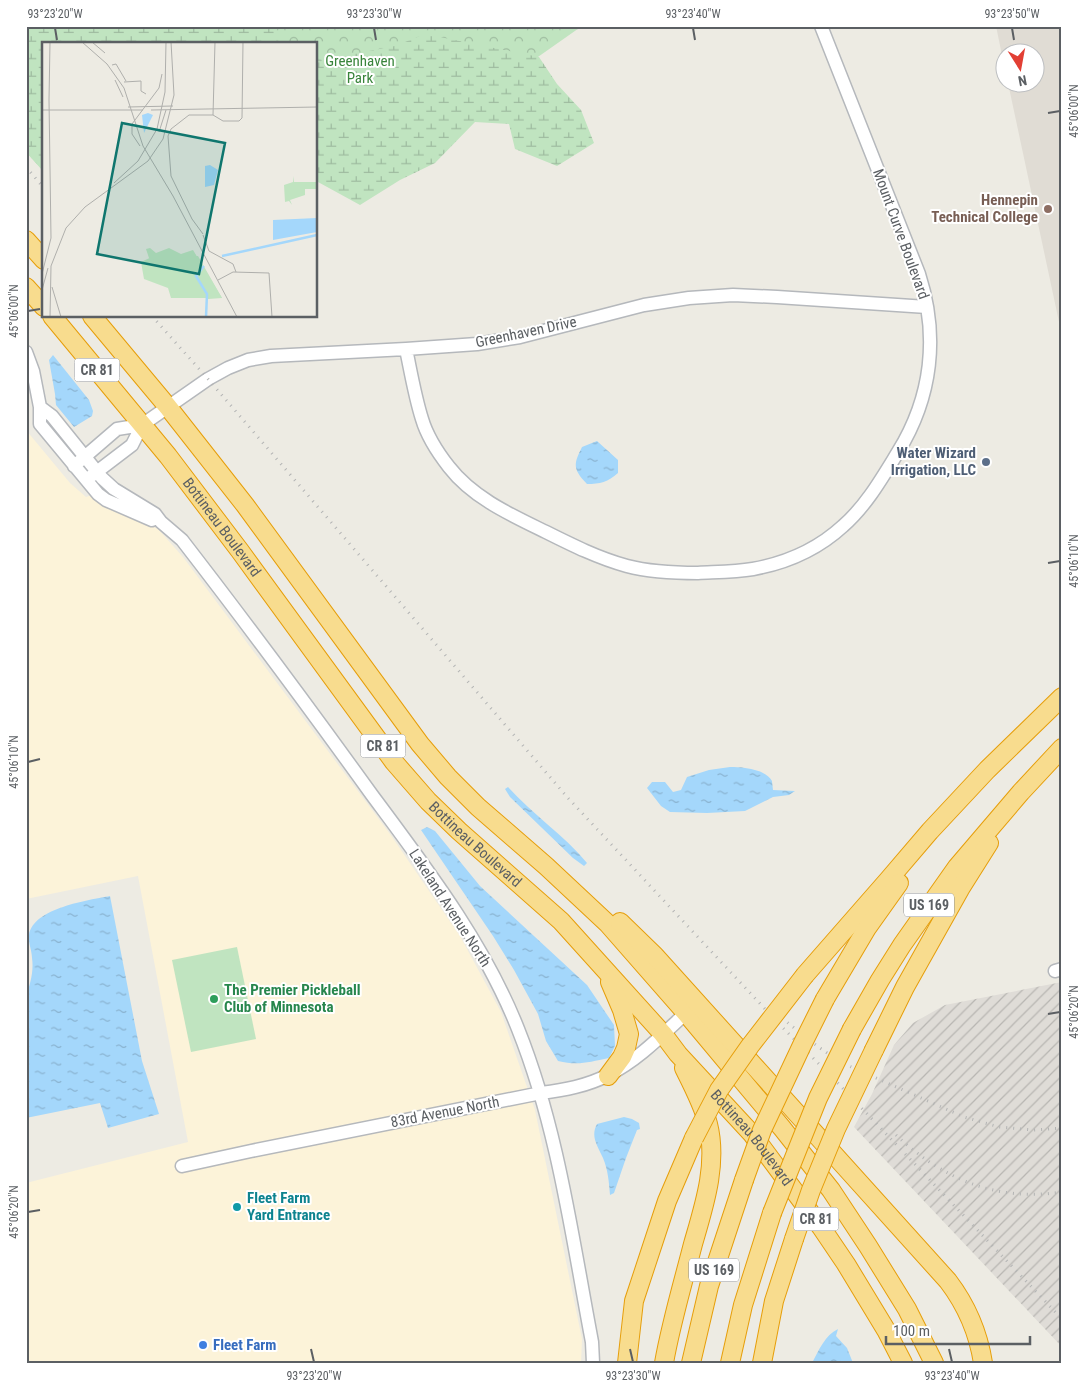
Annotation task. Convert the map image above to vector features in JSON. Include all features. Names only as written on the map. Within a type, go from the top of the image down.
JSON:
[{"type":"highway","points":[[26,240],[42,258]]},
{"type":"highway","points":[[26,286],[42,305]]},
{"type":"highway","name":"Bottineau Boulevard","points":[[54,318],[168,456],[394,762],[428,801],[561,921],[663,1034],[678,1054],[752,1134],[822,1227],[886,1330],[903,1363]]},
{"type":"highway","name":"Bottineau Boulevard","points":[[94,318],[168,407],[245,505],[420,744],[448,777],[478,807],[546,866],[608,924],[686,1013],[782,1128],[831,1190],[868,1246],[907,1309],[934,1363]]},
{"type":"highway","name":"US 169","points":[[691,1363],[709,1286],[762,1130],[826,999],[867,928],[952,812],[987,770],[1062,697]]},
{"type":"highway","name":"US 169","points":[[730,1363],[743,1305],[772,1213],[818,1098],[852,1029],[880,980],[927,908],[957,867],[1021,792],[1062,748]]},
{"type":"highway","points":[[627,1363],[634,1301],[667,1201],[694,1138],[719,1090],[750,1046],[805,975],[930,831],[987,770]]},
{"type":"highway","points":[[762,1363],[774,1301],[811,1190],[836,1129],[905,987],[960,889],[1021,792]]},
{"type":"highway","points":[[546,866],[612,914],[655,956],[948,1282],[960,1297],[971,1317],[983,1361]]},
{"type":"highway","points":[[603,968],[622,1010],[629,1034],[622,1057],[608,1076]]},
{"type":"highway","points":[[664,1363],[673,1320],[706,1196],[710,1169],[711,1146],[708,1124],[678,1054]]},
{"type":"street","name":"Mount Curve Boulevard","points":[[406,349],[422,421],[434,445],[449,468],[468,487],[489,503],[600,558],[629,567],[659,571],[690,573],[726,572],[761,567],[803,554],[842,528],[864,505],[913,426],[924,394],[930,343],[927,307],[919,274],[821,26]]},
{"type":"street","name":"Greenhaven Drive","points":[[142,425],[208,379],[228,368],[248,360],[271,356],[478,344],[520,337],[644,304],[688,298],[733,295],[927,307]]},
{"type":"street","name":"Lakeland Avenue North","points":[[26,352],[33,371],[40,407],[40,424],[98,494],[106,500],[151,520],[161,522]]},
{"type":"street","name":"Lakeland Avenue North","points":[[40,407],[52,416],[114,490],[155,514],[161,522],[182,540],[376,799],[464,925],[485,960],[518,1028],[541,1094],[555,1148],[592,1342],[593,1363]]},
{"type":"street","points":[[74,466],[117,429],[142,425]]},
{"type":"street","points":[[86,480],[132,445],[142,425]]},
{"type":"street","name":"83rd Avenue North","points":[[182,1166],[563,1091],[587,1084],[608,1076],[630,1062],[686,1013]]},
{"type":"shaded area","name":"Hennepin Technical College","points":[[996,26],[1062,26],[1062,336],[1010,92],[1046,92],[1046,42],[999,42]]},
{"type":"shaded area","points":[[26,430],[70,483],[86,497],[92,495],[158,529],[183,557],[390,834],[460,936],[501,1012],[535,1110],[582,1339],[581,1363],[26,1363],[26,1183],[188,1142],[138,876],[26,899]]},
{"type":"shaded area","points":[[1062,982],[1062,1347],[854,1127],[872,1094],[894,1045],[913,1023],[945,1005]]},
{"type":"green space","name":"Greenhaven Park","points":[[26,26],[582,26],[495,87],[318,122],[318,42],[42,42],[42,170],[26,152]]},
{"type":"green space","points":[[26,26],[273,26],[274,35],[279,42],[42,42],[42,170],[26,152]]},
{"type":"green space","points":[[425,34],[539,57],[557,84],[581,110],[594,143],[557,166],[515,149],[509,124],[475,122],[435,163],[400,180],[360,205],[318,182],[318,62],[395,46]]},
{"type":"green space","name":"The Premier Pickleball Club of Minnesota","points":[[237,947],[256,1039],[191,1052],[172,960]]},
{"type":"water","points":[[53,355],[89,400],[93,411],[92,416],[74,427],[56,405],[49,360]]},
{"type":"water","points":[[597,441],[618,460],[618,473],[604,482],[587,484],[577,470],[577,458],[582,447]]},
{"type":"water","points":[[730,767],[747,768],[765,774],[772,781],[773,790],[795,791],[789,795],[773,797],[745,811],[707,813],[670,812],[661,806],[647,788],[652,782],[665,782],[673,792],[681,790],[687,777],[709,770]]},
{"type":"water","points":[[508,787],[578,853],[587,863],[584,866],[573,858],[510,797],[505,789]]},
{"type":"water","points":[[427,827],[435,831],[480,886],[587,985],[614,1025],[615,1046],[609,1058],[578,1063],[558,1061],[546,1041],[538,1014],[514,970],[421,830]]},
{"type":"water","points":[[110,896],[142,1061],[159,1114],[108,1128],[100,1103],[26,1118],[26,997],[32,968],[29,935],[33,926],[40,918],[51,912],[76,903]]},
{"type":"water","points":[[624,1117],[639,1123],[640,1129],[637,1130],[614,1193],[610,1195],[606,1167],[594,1133],[597,1124]]},
{"type":"water","points":[[838,1329],[836,1336],[847,1348],[853,1363],[812,1363],[826,1339]]},
{"type":"railway","points":[[26,167],[42,186]]},
{"type":"railway","points":[[154,318],[568,798],[780,1025],[833,1078],[1062,1319]]},
{"type":"railway","points":[[782,1018],[806,1038],[849,1066],[964,1117],[999,1127],[1034,1130],[1062,1128]]},
{"type":"railway","points":[[896,1135],[932,1164],[972,1184],[1015,1194],[1062,1192]]},
{"type":"place","name":"Hennepin Technical College","points":[[1048,209]]},
{"type":"place","name":"Water Wizard Irrigation, LLC","points":[[986,462]]},
{"type":"place","name":"The Premier Pickleball Club of Minnesota","points":[[214,999]]},
{"type":"place","name":"Fleet Farm Yard Entrance","points":[[237,1207]]},
{"type":"place","name":"Fleet Farm","points":[[203,1345]]}]
